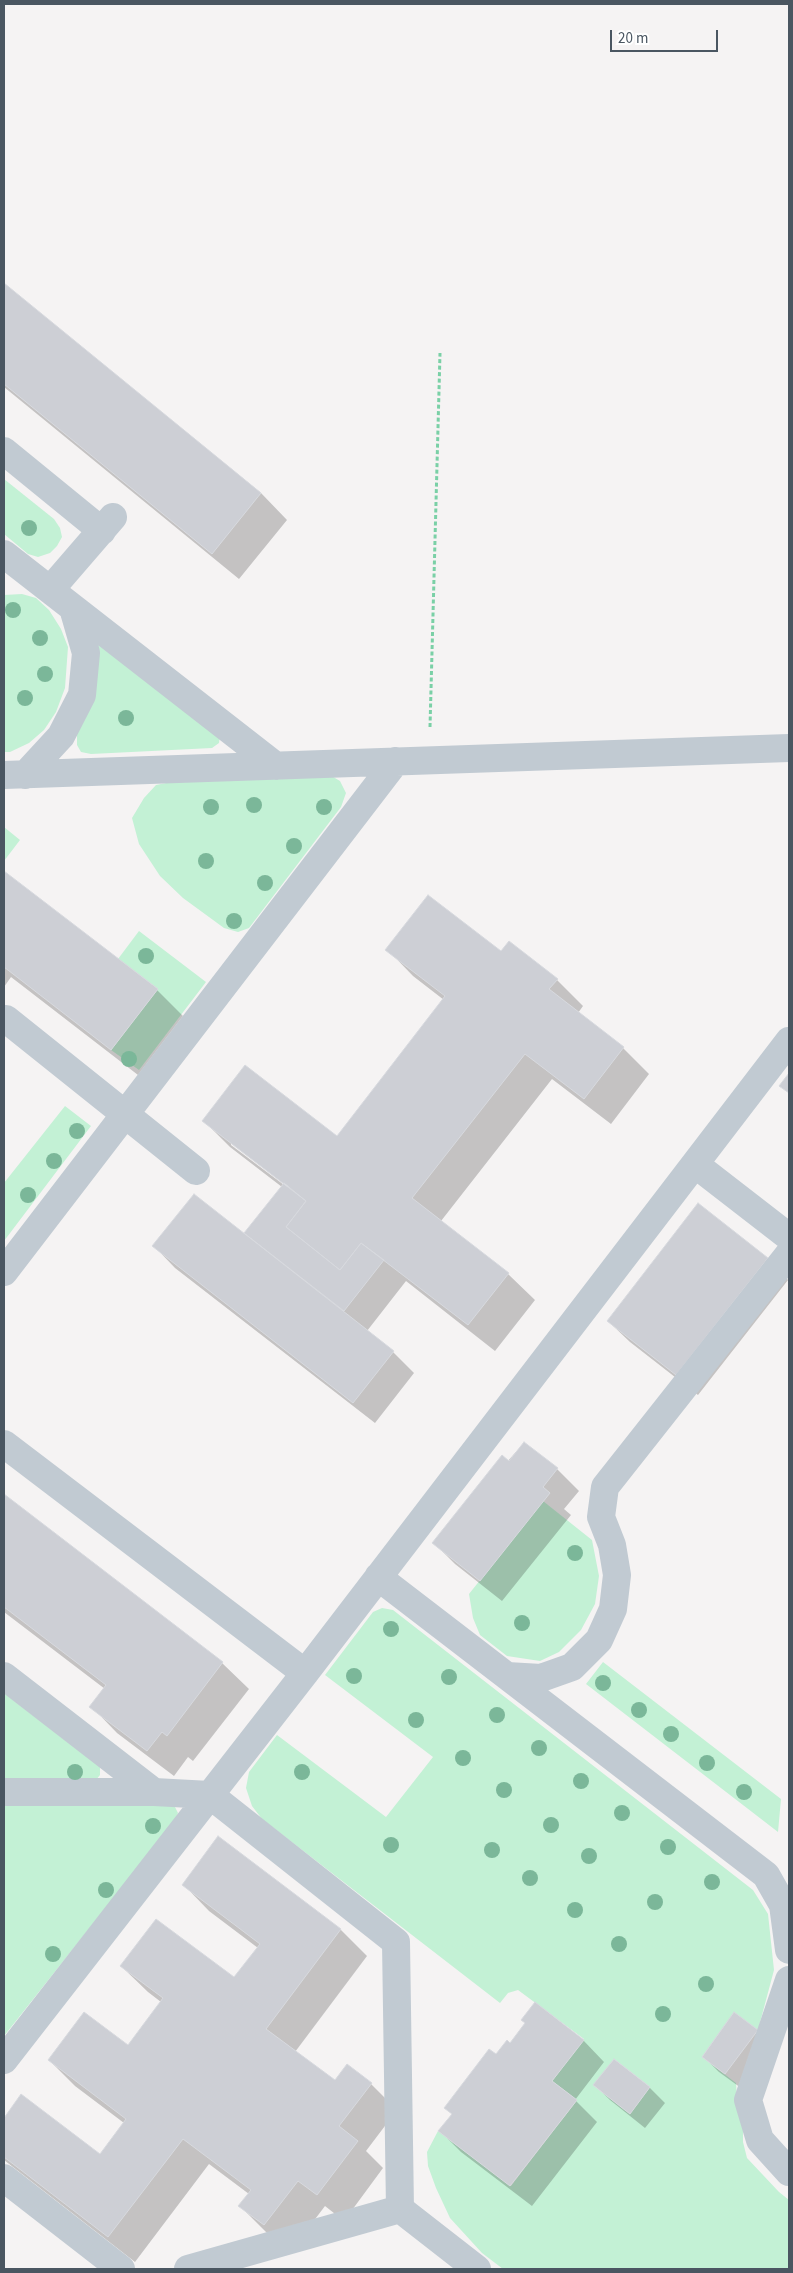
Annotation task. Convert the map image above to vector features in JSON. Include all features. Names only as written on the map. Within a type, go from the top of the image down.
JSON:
[{"type":"lane","points":[[4,451],[108,524],[50,590]]},
{"type":"lane","points":[[4,554],[276,766]]},
{"type":"lane","points":[[14,775],[61,736],[82,695],[86,653],[73,608]]},
{"type":"lane","points":[[14,775],[789,748]]},
{"type":"lane","points":[[4,1272],[396,761]]},
{"type":"lane","points":[[6,1019],[196,1171]]},
{"type":"lane","points":[[4,2060],[305,1673],[789,1042]]},
{"type":"lane","points":[[696,1165],[789,1237]]},
{"type":"lane","points":[[507,1676],[541,1678],[572,1667],[599,1640],[613,1609],[617,1575],[612,1545],[601,1516],[604,1487],[789,1254]]},
{"type":"lane","points":[[4,1444],[305,1673]]},
{"type":"lane","points":[[378,1577],[766,1875],[784,1905],[789,1950]]},
{"type":"lane","points":[[4,1676],[154,1792]]},
{"type":"lane","points":[[4,1792],[154,1792],[210,1795],[396,1942],[400,2209]]},
{"type":"lane","points":[[789,1980],[748,2100],[760,2140],[789,2172]]},
{"type":"lane","points":[[4,2178],[122,2269]]},
{"type":"lane","points":[[188,2269],[400,2209]]},
{"type":"lane","points":[[400,2209],[477,2269]]},
{"type":"path","points":[[430,760],[440,353]]},
{"type":"green space","points":[[4,479],[54,519],[60,528],[62,537],[50,553],[38,557],[28,554],[4,534]]},
{"type":"green space","points":[[22,594],[36,598],[49,610],[61,629],[68,647],[65,688],[56,712],[44,730],[29,743],[10,752],[4,752],[4,595]]},
{"type":"green space","points":[[95,636],[220,735],[219,743],[212,748],[91,754],[81,752],[77,745],[77,733]]},
{"type":"green space","points":[[330,775],[340,781],[346,793],[341,807],[249,928],[238,932],[224,928],[183,898],[160,876],[139,844],[132,818],[144,798],[156,785],[176,781]]},
{"type":"green space","points":[[4,827],[20,840],[4,861]]},
{"type":"green space","points":[[139,931],[206,982],[139,1070],[111,1050],[158,989],[118,959]]},
{"type":"green space","points":[[65,1106],[91,1126],[4,1241],[4,1183]]},
{"type":"green space","points":[[543,1501],[592,1540],[599,1576],[595,1604],[581,1630],[559,1652],[540,1661],[507,1656],[480,1635],[473,1618],[469,1594]]},
{"type":"green space","points":[[382,1608],[393,1610],[753,1890],[768,1914],[774,1970],[758,2030],[734,2013],[702,2057],[736,2083],[737,2099],[743,2123],[743,2142],[747,2158],[789,2200],[789,2269],[503,2269],[482,2253],[450,2218],[428,2166],[427,2152],[438,2131],[511,2186],[577,2100],[552,2081],[584,2039],[518,1990],[508,1993],[500,2003],[262,1819],[252,1806],[246,1788],[249,1772],[277,1735],[386,1817],[433,1757],[325,1675],[373,1612]],"holes":[[[614,2059],[650,2087],[630,2114],[594,2086]]]},
{"type":"green space","points":[[603,1662],[781,1799],[778,1832],[586,1684]]},
{"type":"green space","points":[[4,1693],[100,1767],[100,1775],[95,1781],[4,1781]]},
{"type":"green space","points":[[4,1804],[166,1804],[175,1807],[178,1813],[175,1820],[4,2036]]},
{"type":"building","points":[[4,283],[261,493],[212,554],[4,384]]},
{"type":"building","points":[[4,871],[158,989],[111,1050],[4,967]]},
{"type":"building","points":[[428,895],[501,951],[509,941],[558,979],[549,989],[624,1047],[584,1099],[525,1054],[412,1198],[509,1273],[468,1325],[361,1243],[340,1270],[286,1227],[306,1201],[202,1121],[245,1065],[337,1136],[445,996],[385,950]]},
{"type":"building","points":[[789,1073],[789,1093],[779,1086]]},
{"type":"building","points":[[284,1183],[306,1201],[286,1227],[340,1270],[361,1243],[384,1260],[344,1311],[244,1233]]},
{"type":"building","points":[[194,1194],[394,1351],[353,1403],[152,1246]]},
{"type":"building","points":[[698,1203],[768,1258],[676,1375],[607,1321]]},
{"type":"building","points":[[524,1442],[558,1468],[543,1487],[550,1493],[480,1581],[432,1543],[502,1455],[509,1461]]},
{"type":"building","points":[[4,1494],[223,1662],[167,1736],[162,1732],[147,1751],[89,1707],[106,1685],[4,1607]]},
{"type":"building","points":[[218,1836],[341,1929],[266,2029],[335,2080],[347,2064],[372,2083],[339,2126],[358,2141],[317,2195],[298,2181],[264,2225],[238,2206],[251,2190],[183,2139],[108,2237],[4,2157],[4,2118],[21,2094],[100,2154],[126,2119],[48,2060],[84,2012],[128,2045],[163,1998],[120,1966],[156,1919],[234,1977],[260,1944],[182,1885]]},
{"type":"building","points":[[535,2002],[584,2040],[552,2081],[577,2100],[510,2186],[438,2131],[452,2114],[444,2108],[489,2049],[496,2054],[507,2040],[510,2043],[525,2023],[521,2020]]},
{"type":"building","points":[[734,2012],[758,2030],[725,2074],[702,2057]]},
{"type":"building","points":[[614,2059],[650,2087],[630,2114],[593,2085]]}]
